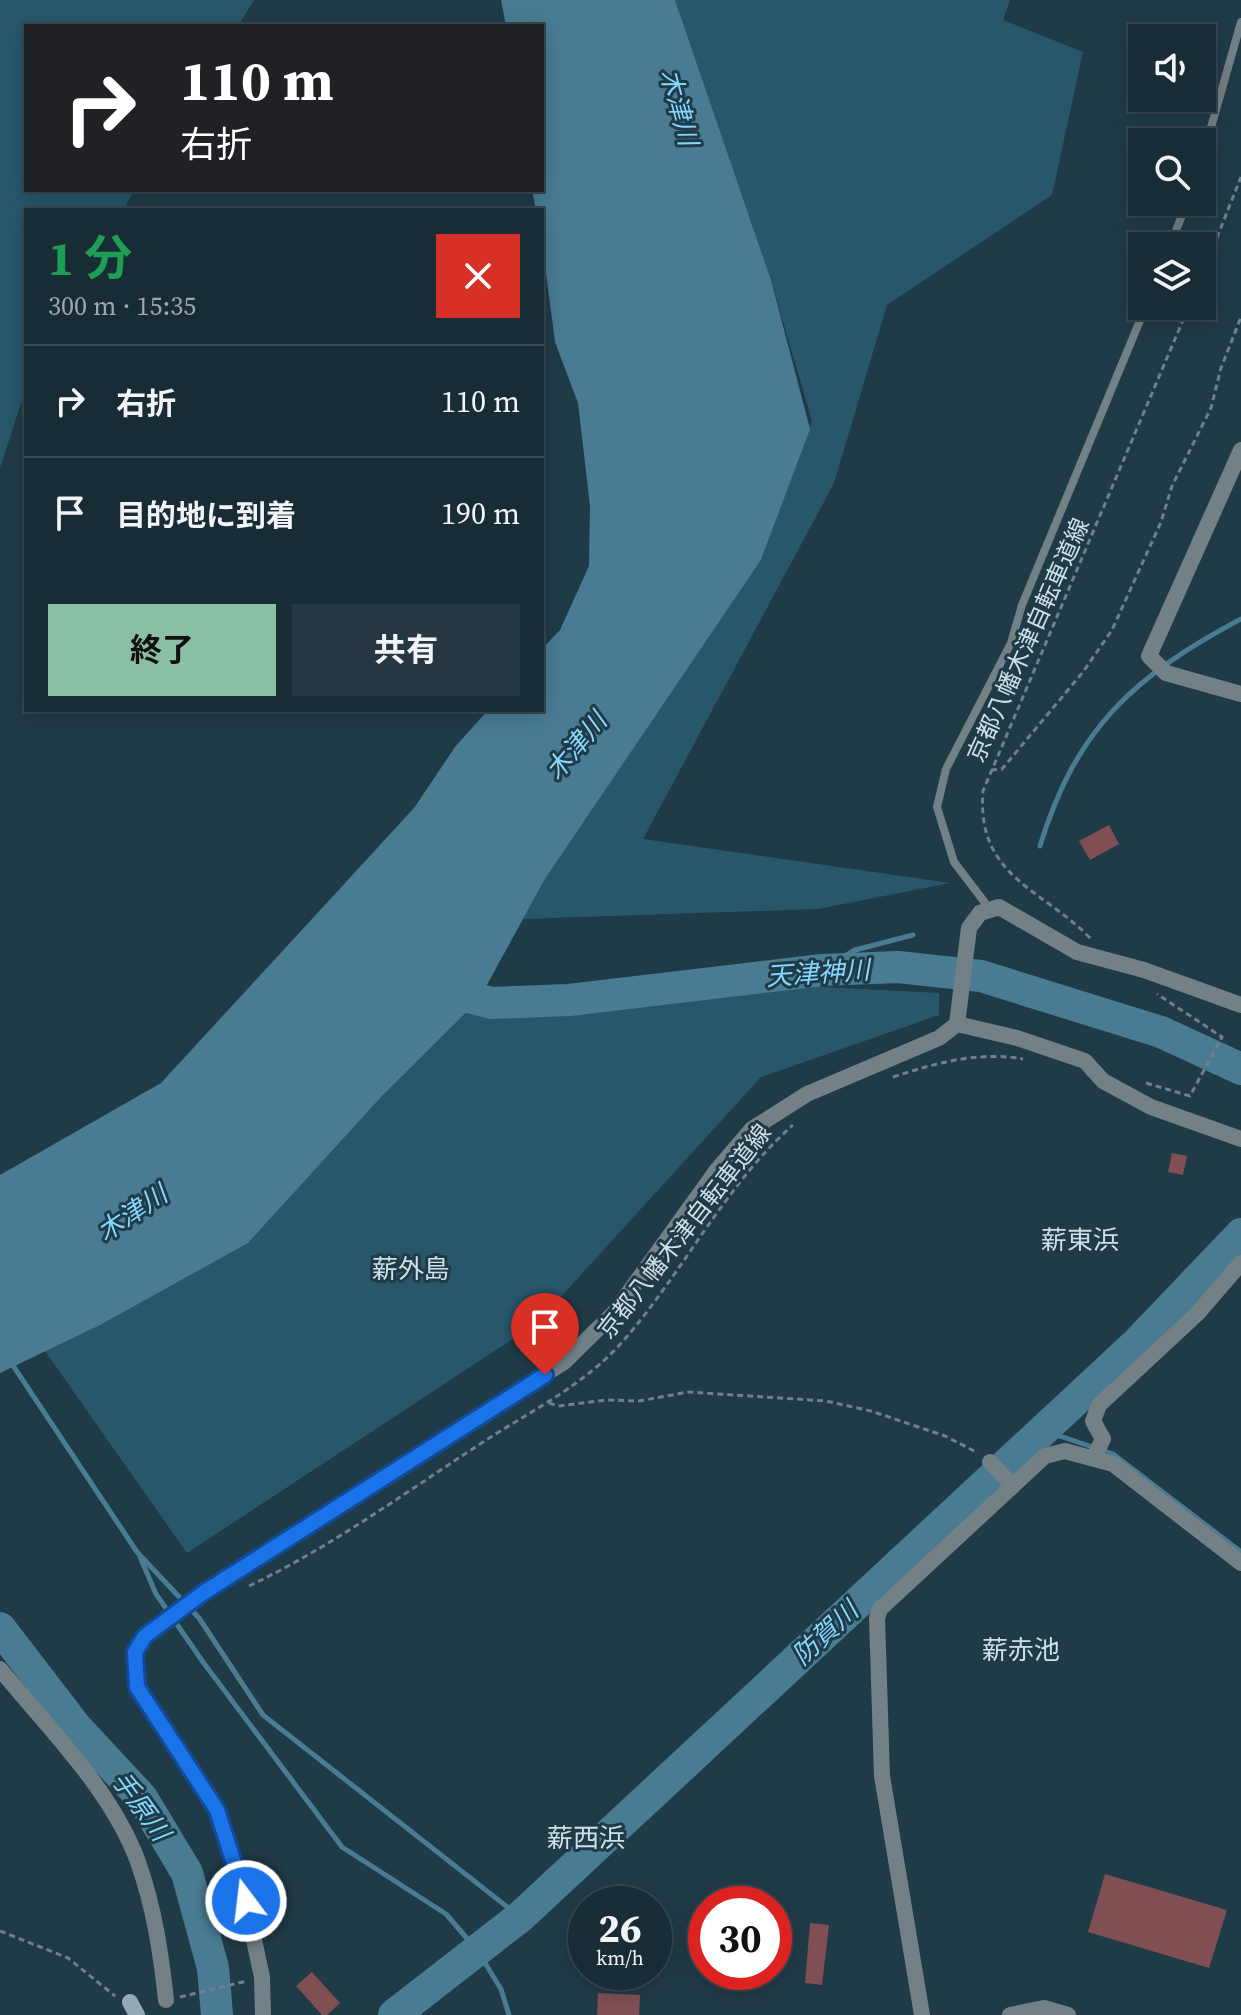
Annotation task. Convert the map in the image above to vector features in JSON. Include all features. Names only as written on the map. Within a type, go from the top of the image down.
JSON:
[{"type":"street","points":[[1241,450],[1149,656],[1166,673],[1241,694]]},
{"type":"street","points":[[263,2015],[262,1977],[240,1875],[217,1810],[137,1687],[135,1652],[145,1636],[203,1593],[564,1362],[614,1313],[717,1170],[752,1129],[789,1103],[939,1038],[957,1024],[963,963],[973,920],[989,908],[1013,912],[1077,952],[1241,1005]]},
{"type":"street","points":[[957,1024],[1017,1038],[1085,1061],[1103,1081],[1151,1107],[1241,1139]]},
{"type":"street","points":[[1094,1457],[1103,1439],[1093,1421],[1099,1405],[1197,1314],[1241,1263]]},
{"type":"street","points":[[922,2015],[882,1776],[877,1618],[880,1609],[1010,1483],[1045,1456],[1065,1451],[1113,1464],[1241,1563]]},
{"type":"street","points":[[990,1462],[1010,1483]]},
{"type":"street","points":[[0,1669],[86,1776],[121,1826],[138,1861],[158,1933],[167,2008]]},
{"type":"street","points":[[1010,2015],[1044,2008],[1068,2015]]},
{"type":"lane","points":[[1213,128],[1241,22]]},
{"type":"lane","points":[[989,908],[954,862],[945,840],[937,807],[946,769],[1011,643],[1022,605],[1140,320]]},
{"type":"path","points":[[1216,240],[1241,177]]},
{"type":"path","points":[[990,770],[1002,769],[1083,672],[1112,630],[1161,522],[1172,486],[1207,418],[1241,317]]},
{"type":"path","name":"京都八幡木津自転車道線","points":[[1112,962],[1085,933],[1037,898],[997,855],[983,830],[981,810],[990,770],[1123,468],[1183,320]]},
{"type":"path","points":[[1142,1082],[1187,1097],[1194,1092],[1222,1036],[1147,987]]},
{"type":"path","points":[[887,1079],[961,1059],[1003,1056],[1027,1060]]},
{"type":"path","name":"京都八幡木津自転車道線","points":[[240,1590],[285,1569],[585,1378],[623,1341],[769,1146],[804,1118]]},
{"type":"path","points":[[549,1403],[558,1406],[606,1400],[639,1401],[688,1392],[826,1401],[871,1411],[945,1436],[986,1456],[990,1462]]},
{"type":"path","points":[[0,1931],[60,1953],[134,2008]]},
{"type":"path","points":[[167,2008],[262,1977]]},
{"type":"shaded area","points":[[0,0],[254,0],[239,24],[24,24],[24,192],[134,192],[124,208],[24,208],[24,394],[0,468]]},
{"type":"shaded area","points":[[675,0],[1010,0],[1003,20],[1083,52],[1052,195],[887,305],[834,483],[643,839],[950,883],[818,909],[523,919],[545,879],[761,560],[812,421],[771,280]]},
{"type":"shaded area","points":[[804,986],[939,993],[939,1015],[761,1077],[537,1323],[187,1553],[45,1351],[250,1241],[382,1096],[480,1000],[569,1000]]},
{"type":"water","name":"木津川","points":[[501,0],[675,0],[771,280],[810,429],[761,560],[545,879],[478,1001],[382,1096],[248,1243],[100,1325],[0,1373],[0,1175],[161,1083],[414,808],[455,747],[486,712],[544,712],[544,647],[560,630],[589,566],[590,506],[578,403],[555,342],[544,257],[544,208],[536,208],[532,192],[544,192],[544,24],[506,24]]},
{"type":"building","points":[[1109,825],[1119,844],[1090,860],[1079,841]]},
{"type":"building","points":[[1172,1153],[1187,1156],[1183,1175],[1168,1172]]},
{"type":"building","points":[[1105,1874],[1227,1910],[1209,1968],[1088,1932]]},
{"type":"building","points":[[810,1923],[829,1925],[822,1985],[805,1983]]},
{"type":"building","points":[[312,1972],[340,2003],[327,2015],[322,2015],[296,1986]]},
{"type":"building","points":[[598,1993],[640,1995],[639,2015],[597,2015]]},
{"type":"waterway","points":[[1040,846],[1072,769],[1091,737],[1114,710],[1170,662],[1241,619]]},
{"type":"waterway","points":[[822,970],[855,950],[913,935]]},
{"type":"waterway","name":"天津神川","points":[[437,989],[492,1003],[569,1000],[822,970],[898,967],[981,976],[1161,1032],[1241,1069]]},
{"type":"waterway","name":"防賀川","points":[[394,2015],[520,1917],[1137,1343],[1241,1234]]},
{"type":"waterway","points":[[10,1361],[137,1552],[199,1618],[263,1715],[520,1917]]},
{"type":"waterway","points":[[1042,1430],[1113,1454],[1241,1552]]},
{"type":"waterway","points":[[140,1557],[156,1594],[203,1662],[342,1847],[446,1914],[477,1950],[501,1989],[509,2015]]},
{"type":"waterway","name":"手原川","points":[[0,1628],[76,1727],[142,1798],[187,1873],[213,1968],[217,2015]]},
{"type":"district","name":"薪東浜","points":[[1080,1240]]},
{"type":"district","name":"薪外島","points":[[411,1269]]},
{"type":"district","name":"薪赤池","points":[[1021,1650]]},
{"type":"district","name":"薪西浜","points":[[586,1838]]},
{"type":"route","points":[[246,1901],[217,1810],[137,1687],[133,1668],[135,1652],[145,1636],[203,1593],[545,1375]]}]
